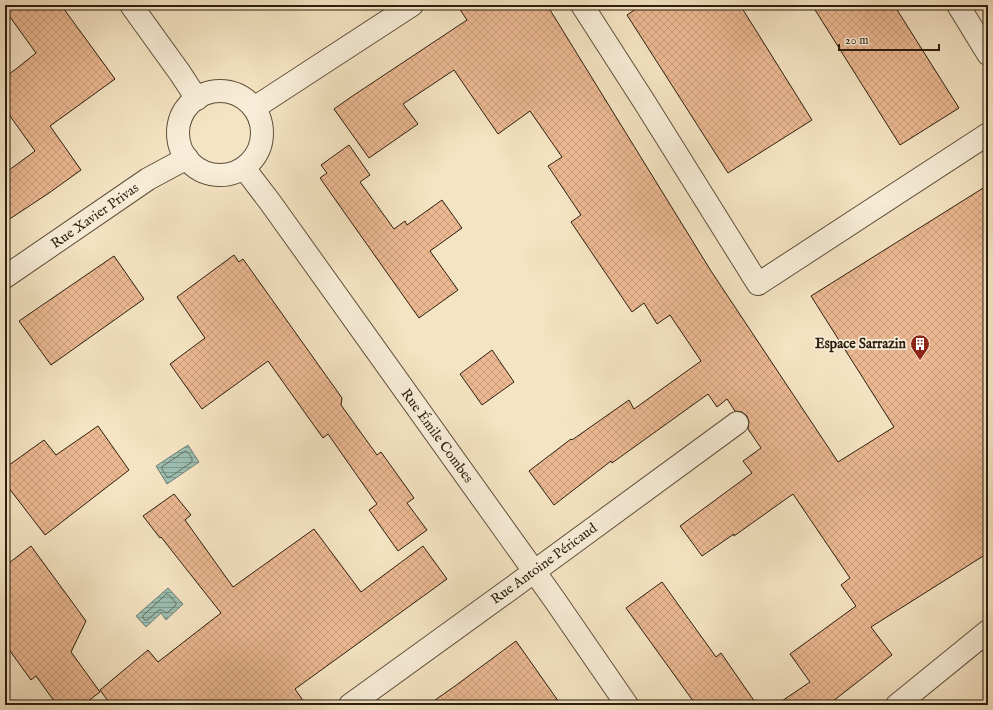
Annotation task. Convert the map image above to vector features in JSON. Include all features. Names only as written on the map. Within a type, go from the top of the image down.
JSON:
[{"type":"street","points":[[131,5],[197,99]]},
{"type":"street","points":[[254,108],[412,5]]},
{"type":"street","points":[[582,5],[758,284],[988,134]]},
{"type":"street","points":[[958,5],[988,54]]},
{"type":"street","points":[[220,91],[245,99],[254,108],[260,120],[262,133],[260,146],[254,158],[244,168],[233,174],[220,175],[207,173],[196,167],[187,158],[180,146],[179,133],[181,120],[187,108],[197,99],[220,91]]},
{"type":"street","name":"Rue Xavier Privas","points":[[5,278],[148,179],[187,158]]},
{"type":"street","name":"Rue Émile Combes","points":[[244,168],[270,202],[554,598],[627,705]]},
{"type":"street","name":"Rue Antoine Péricaud","points":[[350,705],[737,423]]},
{"type":"street","points":[[897,705],[988,632]]},
{"type":"water","points":[[188,445],[199,462],[167,484],[156,466]]},
{"type":"water","points":[[168,588],[183,604],[166,620],[161,613],[146,627],[136,616]]},
{"type":"building","points":[[5,5],[61,5],[115,79],[50,126],[81,170],[5,222],[5,173],[35,151],[5,109],[5,77],[36,53],[5,10]]},
{"type":"building","points":[[457,5],[547,5],[711,271],[838,462],[894,427],[811,296],[988,185],[988,553],[871,627],[892,655],[828,705],[776,705],[810,682],[790,654],[856,606],[841,585],[850,578],[793,494],[734,536],[734,534],[702,556],[680,526],[752,473],[743,461],[761,448],[748,429],[749,422],[747,416],[742,412],[735,411],[727,399],[717,407],[708,394],[612,463],[611,461],[554,505],[529,471],[571,439],[572,440],[629,400],[634,409],[701,361],[670,315],[657,324],[644,303],[632,312],[571,222],[581,215],[548,166],[562,157],[530,111],[498,134],[454,70],[403,104],[418,124],[369,158],[334,109],[467,20]]},
{"type":"building","points":[[642,5],[740,5],[812,120],[728,173],[627,15]]},
{"type":"building","points":[[812,5],[894,5],[959,108],[900,145]]},
{"type":"building","points":[[349,145],[370,175],[360,182],[394,229],[405,221],[407,225],[442,200],[462,228],[430,251],[458,290],[419,318],[320,178],[327,173],[321,165]]},
{"type":"building","points":[[234,255],[239,262],[243,259],[342,398],[341,405],[377,455],[381,452],[414,498],[407,503],[427,530],[398,551],[369,510],[377,504],[328,434],[323,438],[268,361],[202,409],[170,364],[205,338],[177,297]]},
{"type":"building","points":[[114,256],[144,299],[51,365],[19,321]]},
{"type":"building","points":[[492,350],[514,382],[482,405],[460,374]]},
{"type":"building","points":[[98,426],[129,470],[45,535],[5,483],[5,468],[44,440],[56,455]]},
{"type":"building","points":[[174,494],[191,515],[185,520],[233,587],[314,529],[361,592],[423,546],[447,579],[295,689],[306,705],[111,705],[100,690],[148,650],[158,662],[221,613],[143,516]]},
{"type":"building","points":[[31,546],[86,621],[71,652],[100,692],[83,705],[57,705],[36,676],[31,680],[5,644],[5,566]]},
{"type":"building","points":[[662,582],[716,657],[721,653],[757,705],[696,705],[626,608]]},
{"type":"building","points":[[516,641],[561,705],[428,705],[455,686]]},
{"type":"place","name":"Espace Sarrazin","points":[[920,361]]}]
